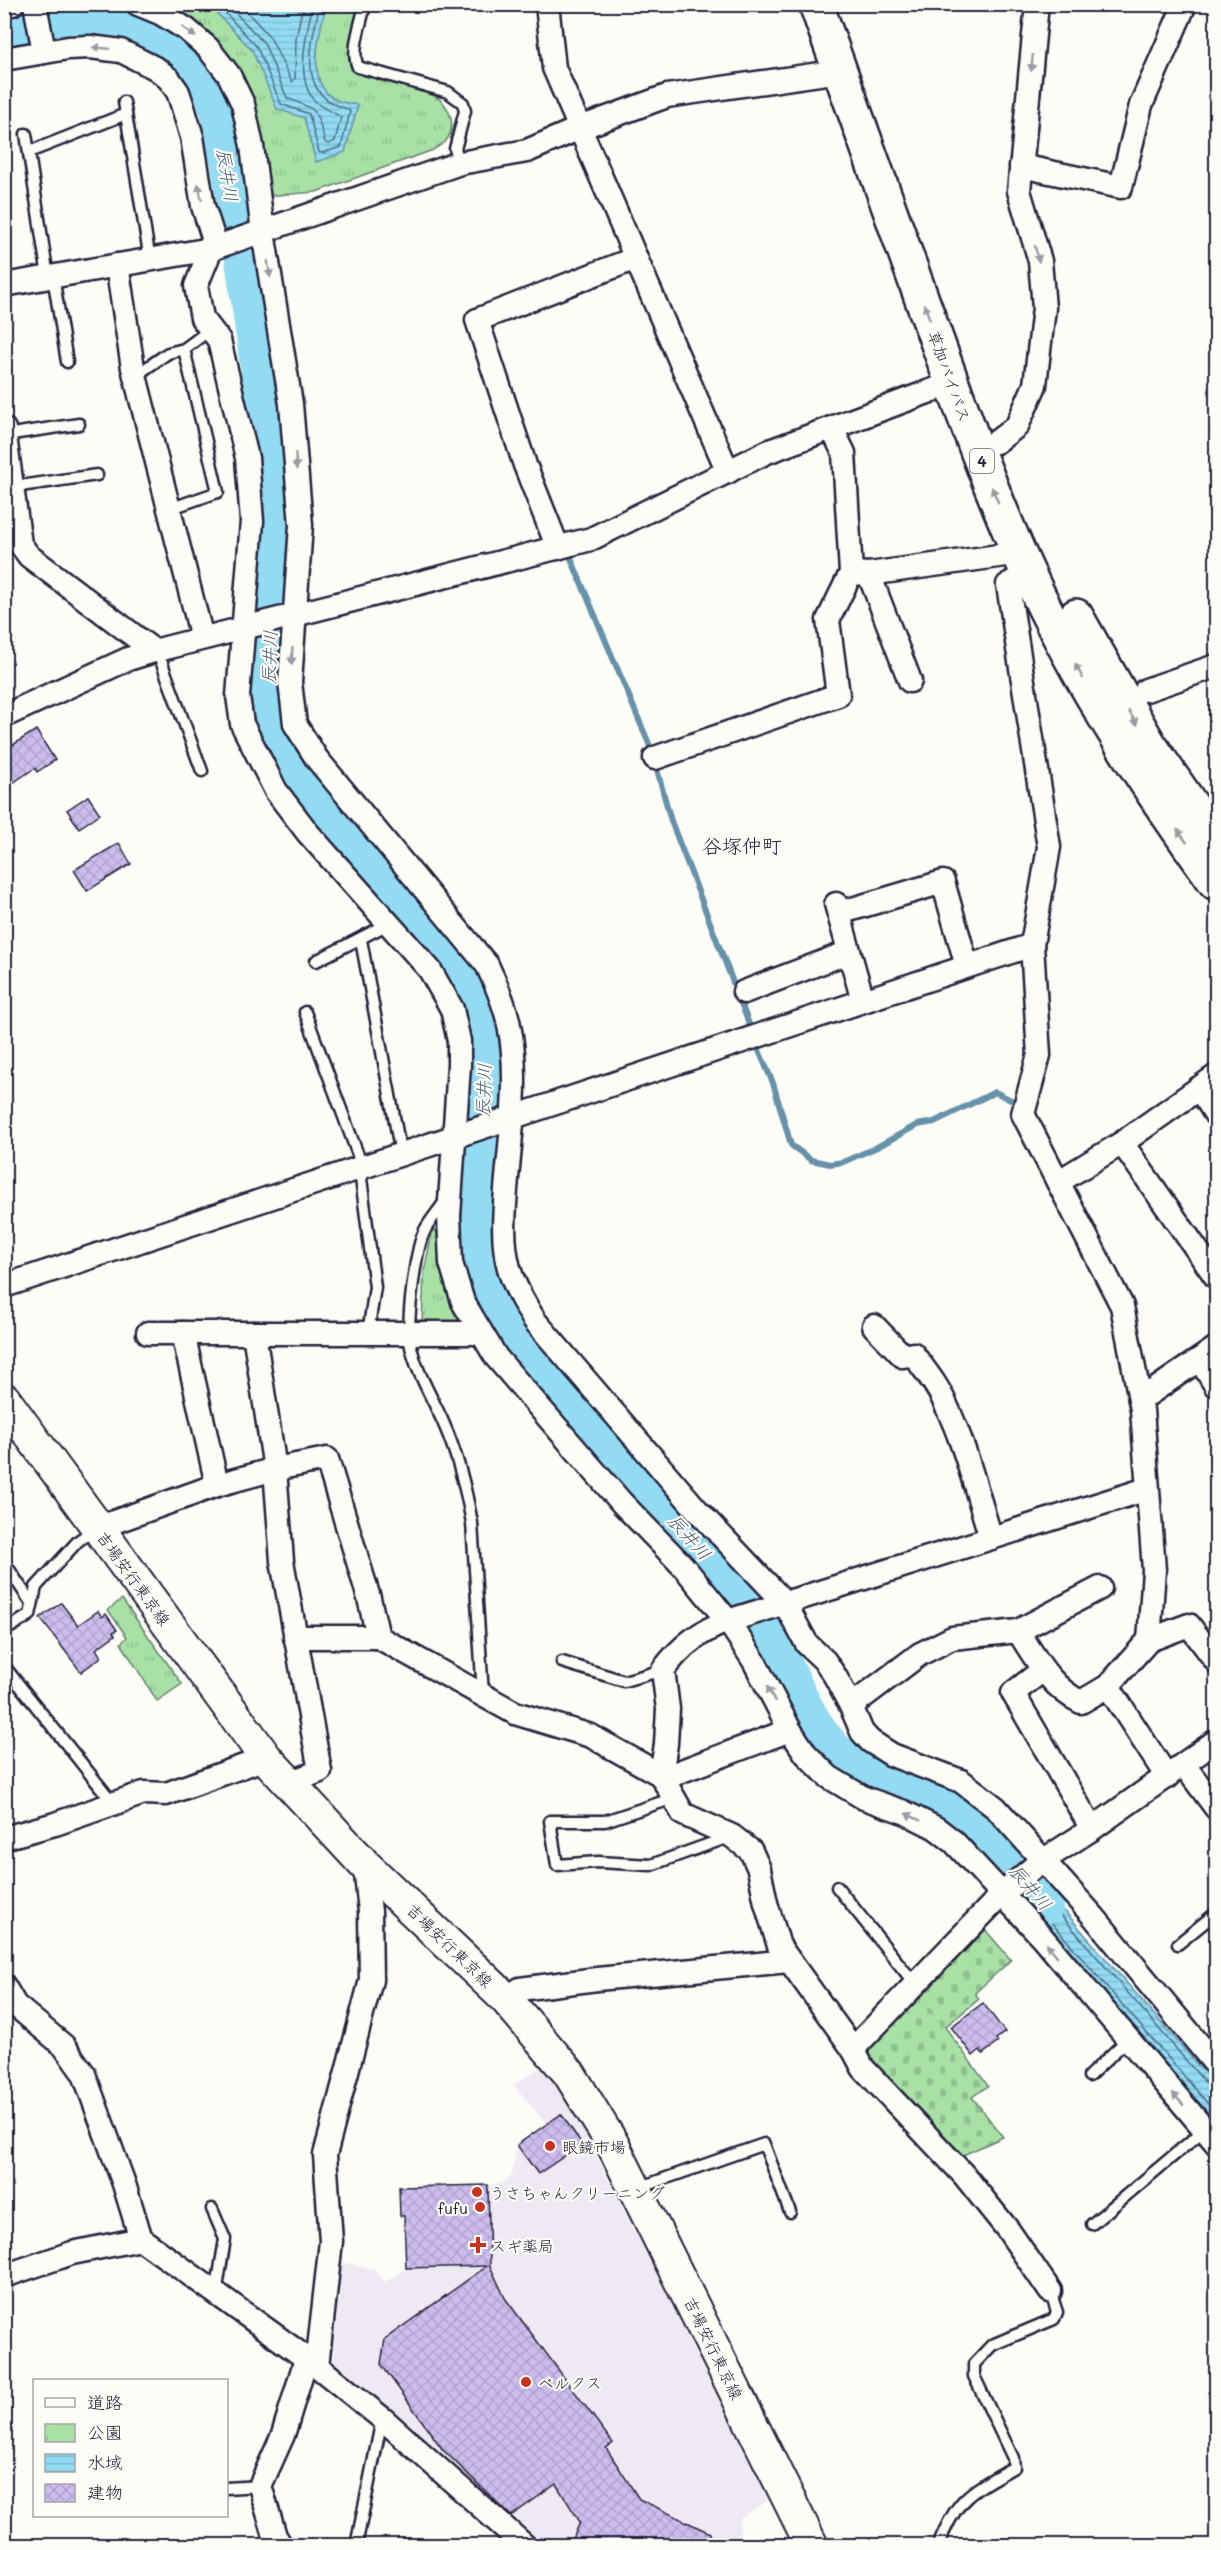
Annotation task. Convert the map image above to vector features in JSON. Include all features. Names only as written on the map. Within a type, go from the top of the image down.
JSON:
[{"type":"highway","name":"草加バイパス","points":[[816,4],[952,382],[1024,562],[1098,706],[1158,803],[1216,883]]},
{"type":"highway","name":"草加バイパス","points":[[841,4],[996,442],[1041,547],[1080,624],[1149,744],[1216,841]]},
{"type":"main road","name":"吉場安行東京線","points":[[4,1399],[266,1758],[365,1865],[506,1999],[575,2082],[608,2134],[812,2546]]},
{"type":"street","points":[[4,6],[12,4]]},
{"type":"street","points":[[35,4],[44,52]]},
{"type":"street","points":[[138,4],[160,13],[186,29],[208,48],[229,75],[243,104],[252,146],[259,233],[291,404],[301,525],[289,617],[290,682],[295,724],[317,759],[487,964],[499,992],[510,1026],[503,1230],[508,1268],[520,1297],[535,1322],[778,1604],[807,1644],[825,1661],[851,1706],[862,1732],[870,1741],[891,1755],[961,1780],[996,1808],[1040,1863],[1094,1917],[1216,2065]]},
{"type":"street","points":[[547,4],[554,68],[728,472]]},
{"type":"street","points":[[996,442],[1017,426],[1035,385],[1044,308],[1040,261],[1019,191],[1037,4]]},
{"type":"street","points":[[1022,166],[1121,187],[1141,105],[1185,4]]},
{"type":"street","points":[[4,60],[68,48],[108,48],[137,58],[169,79],[178,92],[192,137],[198,182],[216,247],[196,286],[202,318],[219,340],[247,458],[252,521],[238,696],[242,724],[250,744],[276,791],[308,833],[430,970],[452,1009],[459,1041],[457,1135],[450,1194],[451,1263],[463,1302],[496,1357],[614,1495],[733,1619],[790,1731],[806,1754],[829,1777],[864,1798],[904,1812],[936,1828],[954,1842],[1004,1893],[1210,2137]]},
{"type":"street","points":[[4,285],[216,247],[460,163],[527,151],[580,128],[667,96],[840,71]]},
{"type":"street","points":[[558,548],[525,465],[477,320],[636,258]]},
{"type":"street","points":[[117,265],[135,376],[202,638]]},
{"type":"street","points":[[4,716],[128,659],[154,651],[591,539],[767,452],[952,382]]},
{"type":"street","points":[[832,429],[844,453],[860,574],[910,681]]},
{"type":"street","points":[[5,432],[20,544],[29,556],[154,651]]},
{"type":"street","points":[[860,574],[1024,562]]},
{"type":"street","points":[[1024,562],[1008,585],[1049,847],[1032,945],[1039,1055],[1023,1114],[1122,1306],[1140,1400],[1154,1570],[1149,1640]]},
{"type":"street","points":[[655,758],[838,695],[828,620],[860,574]]},
{"type":"street","points":[[1146,690],[1216,666]]},
{"type":"street","points":[[863,1000],[837,909],[944,882],[967,966]]},
{"type":"street","points":[[4,1286],[1032,945]]},
{"type":"street","points":[[744,992],[849,952]]},
{"type":"street","points":[[1058,1182],[1122,1143],[1208,1082],[1216,1115]]},
{"type":"street","points":[[1122,1143],[1216,1277]]},
{"type":"street","points":[[874,1326],[903,1356],[913,1354],[937,1389],[960,1440],[991,1538]]},
{"type":"street","points":[[148,1333],[481,1333]]},
{"type":"street","points":[[183,1333],[217,1485]]},
{"type":"street","points":[[254,1333],[275,1469],[282,1561],[320,1771],[289,1783]]},
{"type":"street","points":[[1140,1400],[1208,1354],[1216,1386]]},
{"type":"street","points":[[97,1528],[217,1485],[275,1469],[327,1459],[369,1598],[378,1637]]},
{"type":"street","points":[[666,1784],[668,1709],[663,1670],[679,1648],[714,1626],[1147,1489]]},
{"type":"street","points":[[851,1706],[920,1654],[952,1638],[1018,1631],[1100,1588]]},
{"type":"street","points":[[1018,1631],[1043,1670],[1065,1695],[1081,1702],[1108,1686],[1149,1640],[1189,1624],[1216,1661]]},
{"type":"street","points":[[295,1636],[378,1637],[515,1713],[591,1736],[666,1784],[683,1814],[732,1836],[751,1851],[759,1869],[765,1903],[779,1946],[789,1961],[853,2049],[862,2068],[964,2175],[1008,2230],[1050,2291]]},
{"type":"street","points":[[1043,1670],[1013,1693],[1092,1829]]},
{"type":"street","points":[[1108,1686],[1175,1771],[1216,1808]]},
{"type":"street","points":[[666,1784],[790,1731]]},
{"type":"street","points":[[853,2049],[1004,1893],[1040,1863],[1216,1741]]},
{"type":"street","points":[[4,1838],[56,1824],[144,1793],[166,1794],[266,1758]]},
{"type":"street","points":[[281,2546],[275,2536],[260,2486],[311,2363],[331,2241],[324,2155],[371,1980],[370,1912],[365,1865]]},
{"type":"street","points":[[506,1999],[520,1989],[597,1979],[789,1961]]},
{"type":"street","points":[[4,1986],[15,2006],[64,2046],[84,2074],[124,2184],[141,2239],[311,2363],[382,2419],[525,2546]]},
{"type":"street","points":[[4,2276],[72,2253],[141,2239]]},
{"type":"lane","points":[[365,4],[357,42],[358,67],[447,92],[463,103],[465,111],[455,149],[460,163]]},
{"type":"lane","points":[[124,102],[150,260]]},
{"type":"lane","points":[[29,152],[126,114]]},
{"type":"lane","points":[[26,134],[67,362]]},
{"type":"lane","points":[[135,376],[168,353],[184,349],[211,329]]},
{"type":"lane","points":[[169,509],[219,492],[184,349]]},
{"type":"lane","points":[[5,432],[79,424]]},
{"type":"lane","points":[[13,487],[97,475]]},
{"type":"lane","points":[[154,651],[160,658],[202,771]]},
{"type":"lane","points":[[316,961],[388,924]]},
{"type":"lane","points":[[360,940],[401,1154]]},
{"type":"lane","points":[[305,1012],[358,1155],[375,1287],[368,1333]]},
{"type":"lane","points":[[450,1194],[426,1229],[419,1246],[410,1333],[416,1360],[445,1425],[467,1497],[472,1523],[483,1695]]},
{"type":"lane","points":[[4,1631],[30,1615],[36,1587],[78,1541],[97,1528]]},
{"type":"lane","points":[[4,1562],[32,1604]]},
{"type":"lane","points":[[562,1662],[624,1682],[663,1670]]},
{"type":"lane","points":[[4,1666],[114,1803]]},
{"type":"lane","points":[[666,1784],[605,1821],[550,1821],[557,1865],[598,1862],[651,1864],[732,1836]]},
{"type":"lane","points":[[837,1887],[915,1984]]},
{"type":"lane","points":[[1178,1944],[1216,1913]]},
{"type":"lane","points":[[1089,2076],[1128,2040]]},
{"type":"lane","points":[[1092,2224],[1210,2137]]},
{"type":"lane","points":[[635,2189],[764,2144],[790,2211]]},
{"type":"lane","points":[[212,2210],[225,2239],[216,2294]]},
{"type":"lane","points":[[938,2546],[958,2503],[973,2490],[1014,2468],[1013,2458],[974,2376],[974,2364],[992,2345],[1054,2319],[1057,2312],[1050,2291]]},
{"type":"lane","points":[[356,2546],[382,2419]]},
{"type":"lane","points":[[228,2488],[260,2486]]},
{"type":"shaded area","points":[[543,2066],[580,2123],[771,2499],[739,2519],[741,2545],[533,2545],[332,2370],[342,2262],[375,2270],[385,2282],[406,2269],[404,2216],[400,2187],[501,2184],[512,2175],[517,2145],[546,2124],[514,2085]]},
{"type":"green space","points":[[168,5],[359,5],[350,54],[351,71],[435,96],[448,111],[452,123],[449,136],[445,142],[433,150],[316,192],[266,196],[243,76],[204,32]]},
{"type":"green space","points":[[433,1229],[440,1236],[449,1292],[461,1324],[422,1322],[424,1271]]},
{"type":"green space","points":[[122,1599],[182,1684],[157,1701],[121,1643],[127,1637],[108,1610]]},
{"type":"green space","points":[[982,1926],[1011,1960],[975,1993],[979,1999],[945,2027],[988,2086],[972,2097],[1003,2137],[963,2155],[864,2051]]},
{"type":"water","points":[[209,5],[326,5],[318,42],[317,70],[320,82],[326,92],[336,100],[358,105],[345,152],[316,162],[304,118],[277,109],[252,50]]},
{"type":"water","points":[[1023,1863],[1216,2086],[1216,2122],[1005,1878]]},
{"type":"building","points":[[36,730],[55,760],[37,772],[35,768],[5,788],[5,750]]},
{"type":"building","points":[[88,796],[100,814],[79,828],[67,810]]},
{"type":"building","points":[[119,843],[131,864],[87,891],[74,870]]},
{"type":"building","points":[[61,1603],[78,1625],[98,1611],[102,1617],[106,1614],[117,1630],[113,1632],[115,1635],[96,1649],[101,1657],[81,1672],[40,1618]]},
{"type":"building","points":[[983,2003],[1005,2032],[996,2039],[998,2042],[983,2054],[980,2050],[973,2056],[951,2027]]},
{"type":"building","points":[[561,2114],[582,2144],[538,2174],[517,2145]]},
{"type":"building","points":[[488,2185],[490,2266],[505,2298],[613,2443],[606,2448],[639,2499],[710,2533],[712,2546],[570,2546],[580,2522],[556,2484],[511,2516],[443,2450],[381,2364],[385,2339],[487,2266],[406,2268],[404,2216],[400,2216],[399,2187]]},
{"type":"waterway","name":"辰井川","points":[[4,34],[61,22],[88,20],[118,22],[140,29],[177,50],[193,64],[208,87],[218,110],[230,170],[275,482],[274,547],[267,644],[267,711],[286,758],[318,801],[455,961],[479,1010],[485,1052],[478,1256],[482,1281],[493,1305],[521,1344],[595,1432],[742,1595],[771,1638],[818,1729],[836,1751],[863,1770],[926,1793],[955,1808],[992,1841],[1046,1906]]},
{"type":"waterway","points":[[570,556],[652,751],[671,821],[749,1024]]},
{"type":"waterway","points":[[757,1046],[773,1083],[791,1145],[811,1160],[830,1164],[843,1162],[917,1125],[934,1122],[995,1092],[1013,1101]]},
{"type":"place","name":"眼鏡市場","points":[[550,2146]]},
{"type":"place","name":"うさちゃんクリーニング","points":[[477,2192]]},
{"type":"place","name":"fufu","points":[[480,2207]]},
{"type":"place","name":"スギ薬局","points":[[478,2245]]},
{"type":"place","name":"ベルクス","points":[[526,2382]]},
{"type":"district","name":"谷塚仲町","points":[[742,845]]}]
